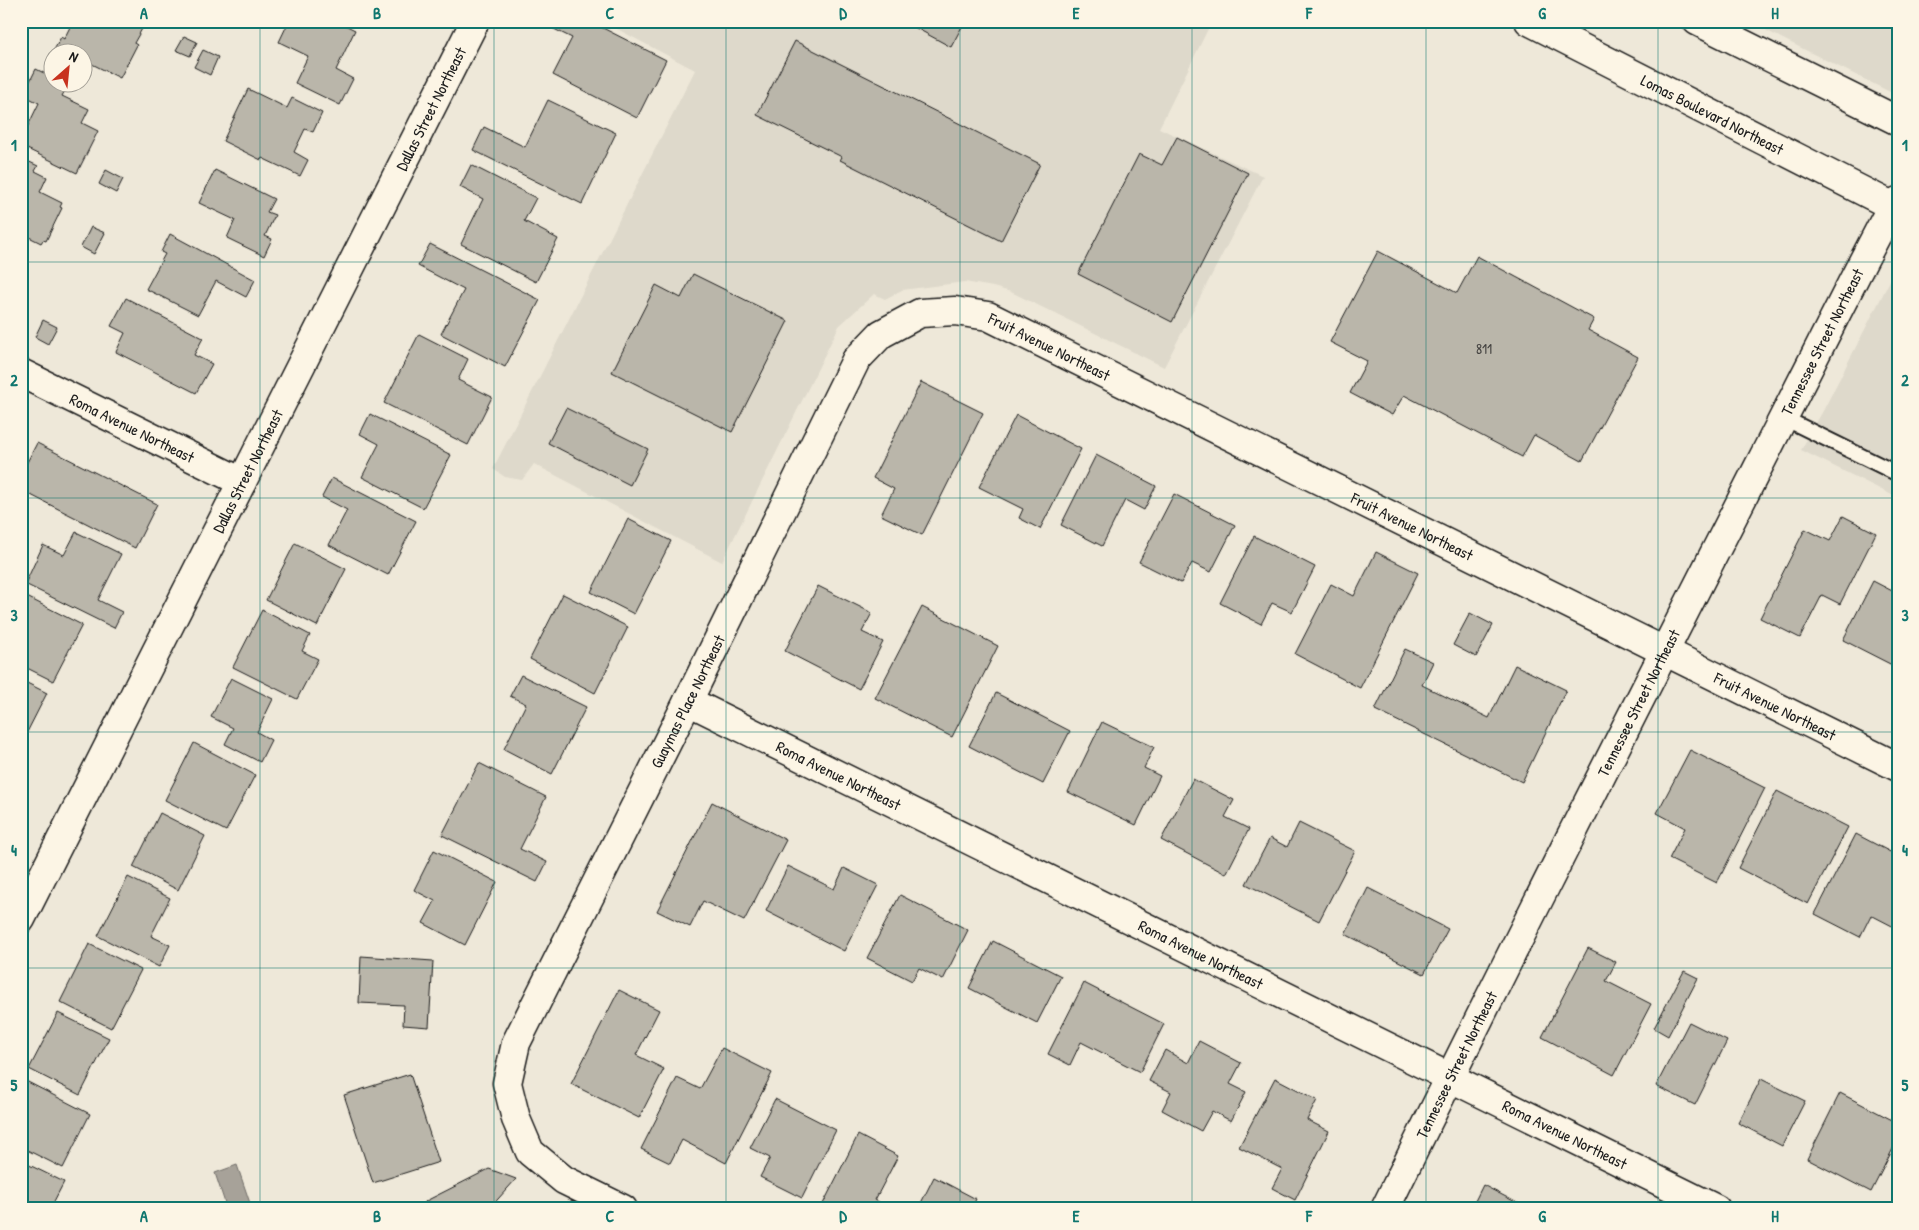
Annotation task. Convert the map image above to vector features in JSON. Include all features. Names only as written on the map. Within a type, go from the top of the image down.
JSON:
[{"type":"street","name":"Dallas Street Northeast","points":[[21,919],[475,21]]},
{"type":"street","name":"Lomas Boulevard Northeast","points":[[1529,21],[1896,205]]},
{"type":"street","points":[[1697,21],[1898,121]]},
{"type":"street","name":"Tennessee Street Northeast","points":[[1385,1209],[1449,1076],[1664,652],[1896,205]]},
{"type":"street","name":"Fruit Avenue Northeast","points":[[920,313],[955,311],[988,316],[1898,767]]},
{"type":"street","name":"Guaymas Place Northeast","points":[[623,1209],[564,1180],[530,1152],[516,1119],[507,1084],[516,1043],[688,701],[856,360],[881,334],[920,313]]},
{"type":"street","name":"Roma Avenue Northeast","points":[[21,373],[242,482]]},
{"type":"street","name":"Roma Avenue Northeast","points":[[688,701],[1716,1209]]},
{"type":"lane","points":[[1784,418],[1898,474]]},
{"type":"shaded area","points":[[602,21],[1212,21],[1159,128],[1263,176],[1164,367],[1011,292],[993,287],[965,282],[902,290],[885,299],[874,294],[839,326],[722,562],[534,464],[522,480],[505,477],[493,469],[695,70]]},
{"type":"shaded area","points":[[1747,21],[1898,21],[1898,96]]},
{"type":"shaded area","points":[[1898,265],[1898,498],[1801,450]]},
{"type":"shaded area","points":[[237,1165],[252,1209],[227,1209],[215,1173]]},
{"type":"building","points":[[73,21],[132,21],[143,27],[134,43],[137,45],[120,78],[92,64],[92,42],[58,42],[61,37],[64,39]]},
{"type":"building","points":[[289,21],[337,21],[355,30],[336,70],[353,79],[340,105],[295,83],[308,56],[279,42]]},
{"type":"building","points":[[538,21],[589,21],[666,60],[637,118],[553,75],[572,38]]},
{"type":"building","points":[[903,21],[965,21],[951,47]]},
{"type":"building","points":[[184,36],[197,42],[190,56],[176,50]]},
{"type":"building","points":[[795,41],[1040,164],[1001,241],[840,160],[842,157],[757,115]]},
{"type":"building","points":[[203,50],[218,57],[210,75],[194,67]]},
{"type":"building","points":[[36,69],[42,72],[42,92],[64,92],[62,96],[89,109],[82,123],[98,131],[77,173],[21,146],[21,133],[24,134],[39,103],[23,95]]},
{"type":"building","points":[[248,89],[287,108],[292,98],[322,113],[313,132],[305,129],[294,152],[308,160],[300,176],[262,158],[261,160],[223,141]]},
{"type":"building","points":[[548,100],[616,133],[582,204],[473,150],[484,127],[525,147]]},
{"type":"building","points":[[1177,137],[1248,173],[1172,322],[1078,274],[1139,154],[1162,165]]},
{"type":"building","points":[[21,158],[38,166],[35,171],[47,177],[40,192],[62,203],[60,207],[62,208],[46,241],[43,240],[41,243],[21,233]]},
{"type":"building","points":[[471,165],[536,198],[524,221],[558,239],[536,282],[461,244],[483,199],[460,187]]},
{"type":"building","points":[[106,170],[123,179],[116,193],[99,184]]},
{"type":"building","points":[[215,170],[274,199],[267,212],[275,215],[265,236],[272,239],[264,256],[227,238],[235,220],[199,203]]},
{"type":"building","points":[[91,227],[105,233],[94,254],[81,247]]},
{"type":"building","points":[[170,234],[255,280],[246,297],[216,281],[198,315],[146,289],[165,254],[161,252]]},
{"type":"building","points":[[430,244],[540,300],[505,367],[441,334],[464,290],[418,266]]},
{"type":"building","points":[[1378,251],[1457,293],[1477,256],[1594,319],[1588,330],[1638,357],[1582,461],[1534,435],[1522,457],[1404,395],[1392,415],[1350,393],[1367,361],[1330,342]]},
{"type":"building","points":[[693,274],[788,321],[732,432],[612,372],[656,285],[681,298]]},
{"type":"building","points":[[126,298],[203,338],[194,355],[212,364],[196,393],[116,352],[125,333],[111,326]]},
{"type":"building","points":[[43,320],[57,327],[48,344],[35,337]]},
{"type":"building","points":[[419,334],[468,359],[458,380],[492,397],[468,445],[384,403]]},
{"type":"building","points":[[921,382],[983,413],[922,535],[881,515],[894,489],[873,478]]},
{"type":"building","points":[[566,408],[648,449],[630,485],[548,443]]},
{"type":"building","points":[[370,414],[451,455],[423,508],[362,477],[379,444],[360,434]]},
{"type":"building","points":[[1016,415],[1081,449],[1040,529],[1019,518],[1023,509],[979,487]]},
{"type":"building","points":[[37,443],[157,504],[135,548],[21,490],[21,474]]},
{"type":"building","points":[[1096,455],[1156,486],[1144,510],[1125,500],[1102,546],[1061,525]]},
{"type":"building","points":[[332,478],[416,521],[388,575],[329,545],[347,510],[322,497]]},
{"type":"building","points":[[1174,494],[1235,525],[1211,572],[1192,563],[1181,583],[1139,562]]},
{"type":"building","points":[[1843,516],[1876,533],[1840,604],[1822,595],[1800,638],[1760,618],[1805,529],[1830,541]]},
{"type":"building","points":[[628,519],[671,541],[634,614],[591,592]]},
{"type":"building","points":[[76,532],[121,554],[98,600],[122,612],[114,628],[25,584],[43,545],[64,555]]},
{"type":"building","points":[[1254,536],[1315,567],[1292,612],[1272,603],[1261,624],[1220,603]]},
{"type":"building","points":[[295,543],[346,569],[317,626],[266,600]]},
{"type":"building","points":[[1376,552],[1418,573],[1360,688],[1295,654],[1331,584],[1354,596]]},
{"type":"building","points":[[1873,581],[1898,594],[1898,668],[1843,640]]},
{"type":"building","points":[[818,586],[872,613],[862,632],[883,642],[859,689],[785,651]]},
{"type":"building","points":[[21,594],[82,625],[53,681],[21,665]]},
{"type":"building","points":[[563,594],[628,627],[595,693],[530,659]]},
{"type":"building","points":[[922,607],[998,646],[952,737],[875,698]]},
{"type":"building","points":[[262,610],[310,635],[302,651],[318,659],[297,699],[233,667]]},
{"type":"building","points":[[1470,613],[1493,625],[1476,657],[1453,645]]},
{"type":"building","points":[[1405,649],[1433,662],[1422,685],[1489,718],[1515,665],[1566,690],[1522,782],[1375,710]]},
{"type":"building","points":[[521,675],[586,707],[552,774],[504,749],[526,704],[510,696]]},
{"type":"building","points":[[231,678],[273,699],[257,732],[271,740],[260,762],[225,744],[233,728],[211,717]]},
{"type":"building","points":[[21,680],[47,693],[21,744]]},
{"type":"building","points":[[996,693],[1070,731],[1043,784],[969,746]]},
{"type":"building","points":[[1102,722],[1154,747],[1144,768],[1160,776],[1136,825],[1068,792]]},
{"type":"building","points":[[194,743],[255,775],[226,831],[165,800]]},
{"type":"building","points":[[1690,750],[1765,788],[1717,883],[1669,859],[1685,828],[1657,813]]},
{"type":"building","points":[[479,763],[546,797],[520,849],[547,862],[537,882],[442,835]]},
{"type":"building","points":[[1193,779],[1234,800],[1225,817],[1249,829],[1226,874],[1161,840]]},
{"type":"building","points":[[1777,791],[1848,827],[1808,904],[1738,868]]},
{"type":"building","points":[[712,802],[786,840],[744,921],[703,901],[690,927],[657,911]]},
{"type":"building","points":[[160,813],[205,836],[178,890],[133,867]]},
{"type":"building","points":[[1299,823],[1355,851],[1319,921],[1246,884],[1270,838],[1287,847]]},
{"type":"building","points":[[1856,834],[1898,856],[1898,929],[1871,915],[1860,937],[1815,914]]},
{"type":"building","points":[[434,850],[497,882],[465,945],[423,923],[435,901],[414,890]]},
{"type":"building","points":[[788,866],[834,889],[844,868],[878,885],[844,951],[766,911]]},
{"type":"building","points":[[128,877],[170,898],[151,936],[170,945],[159,967],[98,936]]},
{"type":"building","points":[[1368,888],[1448,929],[1424,974],[1345,934]]},
{"type":"building","points":[[900,895],[968,930],[943,980],[919,968],[912,981],[867,958]]},
{"type":"building","points":[[993,941],[1061,976],[1037,1023],[969,988]]},
{"type":"building","points":[[89,944],[141,970],[111,1028],[60,1002]]},
{"type":"building","points":[[1588,948],[1616,962],[1606,981],[1651,1004],[1614,1075],[1542,1037]]},
{"type":"building","points":[[361,956],[433,961],[429,1027],[403,1025],[404,1005],[359,1003]]},
{"type":"building","points":[[1684,971],[1698,978],[1668,1036],[1654,1028]]},
{"type":"building","points":[[1084,983],[1164,1024],[1140,1072],[1081,1042],[1070,1065],[1048,1054]]},
{"type":"building","points":[[619,990],[659,1010],[636,1055],[664,1069],[639,1118],[571,1084]]},
{"type":"building","points":[[58,1013],[109,1038],[80,1095],[29,1069]]},
{"type":"building","points":[[1689,1022],[1727,1041],[1695,1105],[1656,1086]]},
{"type":"building","points":[[1199,1041],[1241,1063],[1230,1084],[1246,1092],[1231,1121],[1212,1111],[1201,1131],[1162,1110],[1171,1092],[1149,1081],[1165,1050],[1188,1063]]},
{"type":"building","points":[[722,1048],[772,1073],[726,1163],[682,1140],[670,1163],[641,1149],[677,1078],[700,1089]]},
{"type":"building","points":[[410,1074],[439,1162],[373,1183],[344,1095]]},
{"type":"building","points":[[1275,1078],[1317,1100],[1307,1120],[1329,1131],[1295,1200],[1272,1188],[1282,1169],[1239,1147]]},
{"type":"building","points":[[22,1079],[90,1114],[63,1168],[21,1147]]},
{"type":"building","points":[[1761,1079],[1805,1101],[1782,1146],[1738,1123]]},
{"type":"building","points":[[1840,1093],[1898,1123],[1898,1139],[1871,1192],[1807,1159]]},
{"type":"building","points":[[775,1099],[836,1130],[802,1198],[760,1177],[770,1158],[750,1148]]},
{"type":"building","points":[[858,1135],[898,1156],[875,1200],[892,1209],[823,1209],[821,1208]]},
{"type":"building","points":[[21,1161],[64,1182],[50,1209],[21,1209]]},
{"type":"building","points":[[489,1169],[516,1179],[489,1209],[419,1209],[426,1201]]},
{"type":"building","points":[[934,1177],[976,1199],[971,1209],[918,1209]]},
{"type":"building","points":[[1483,1185],[1529,1209],[1471,1209]]}]
